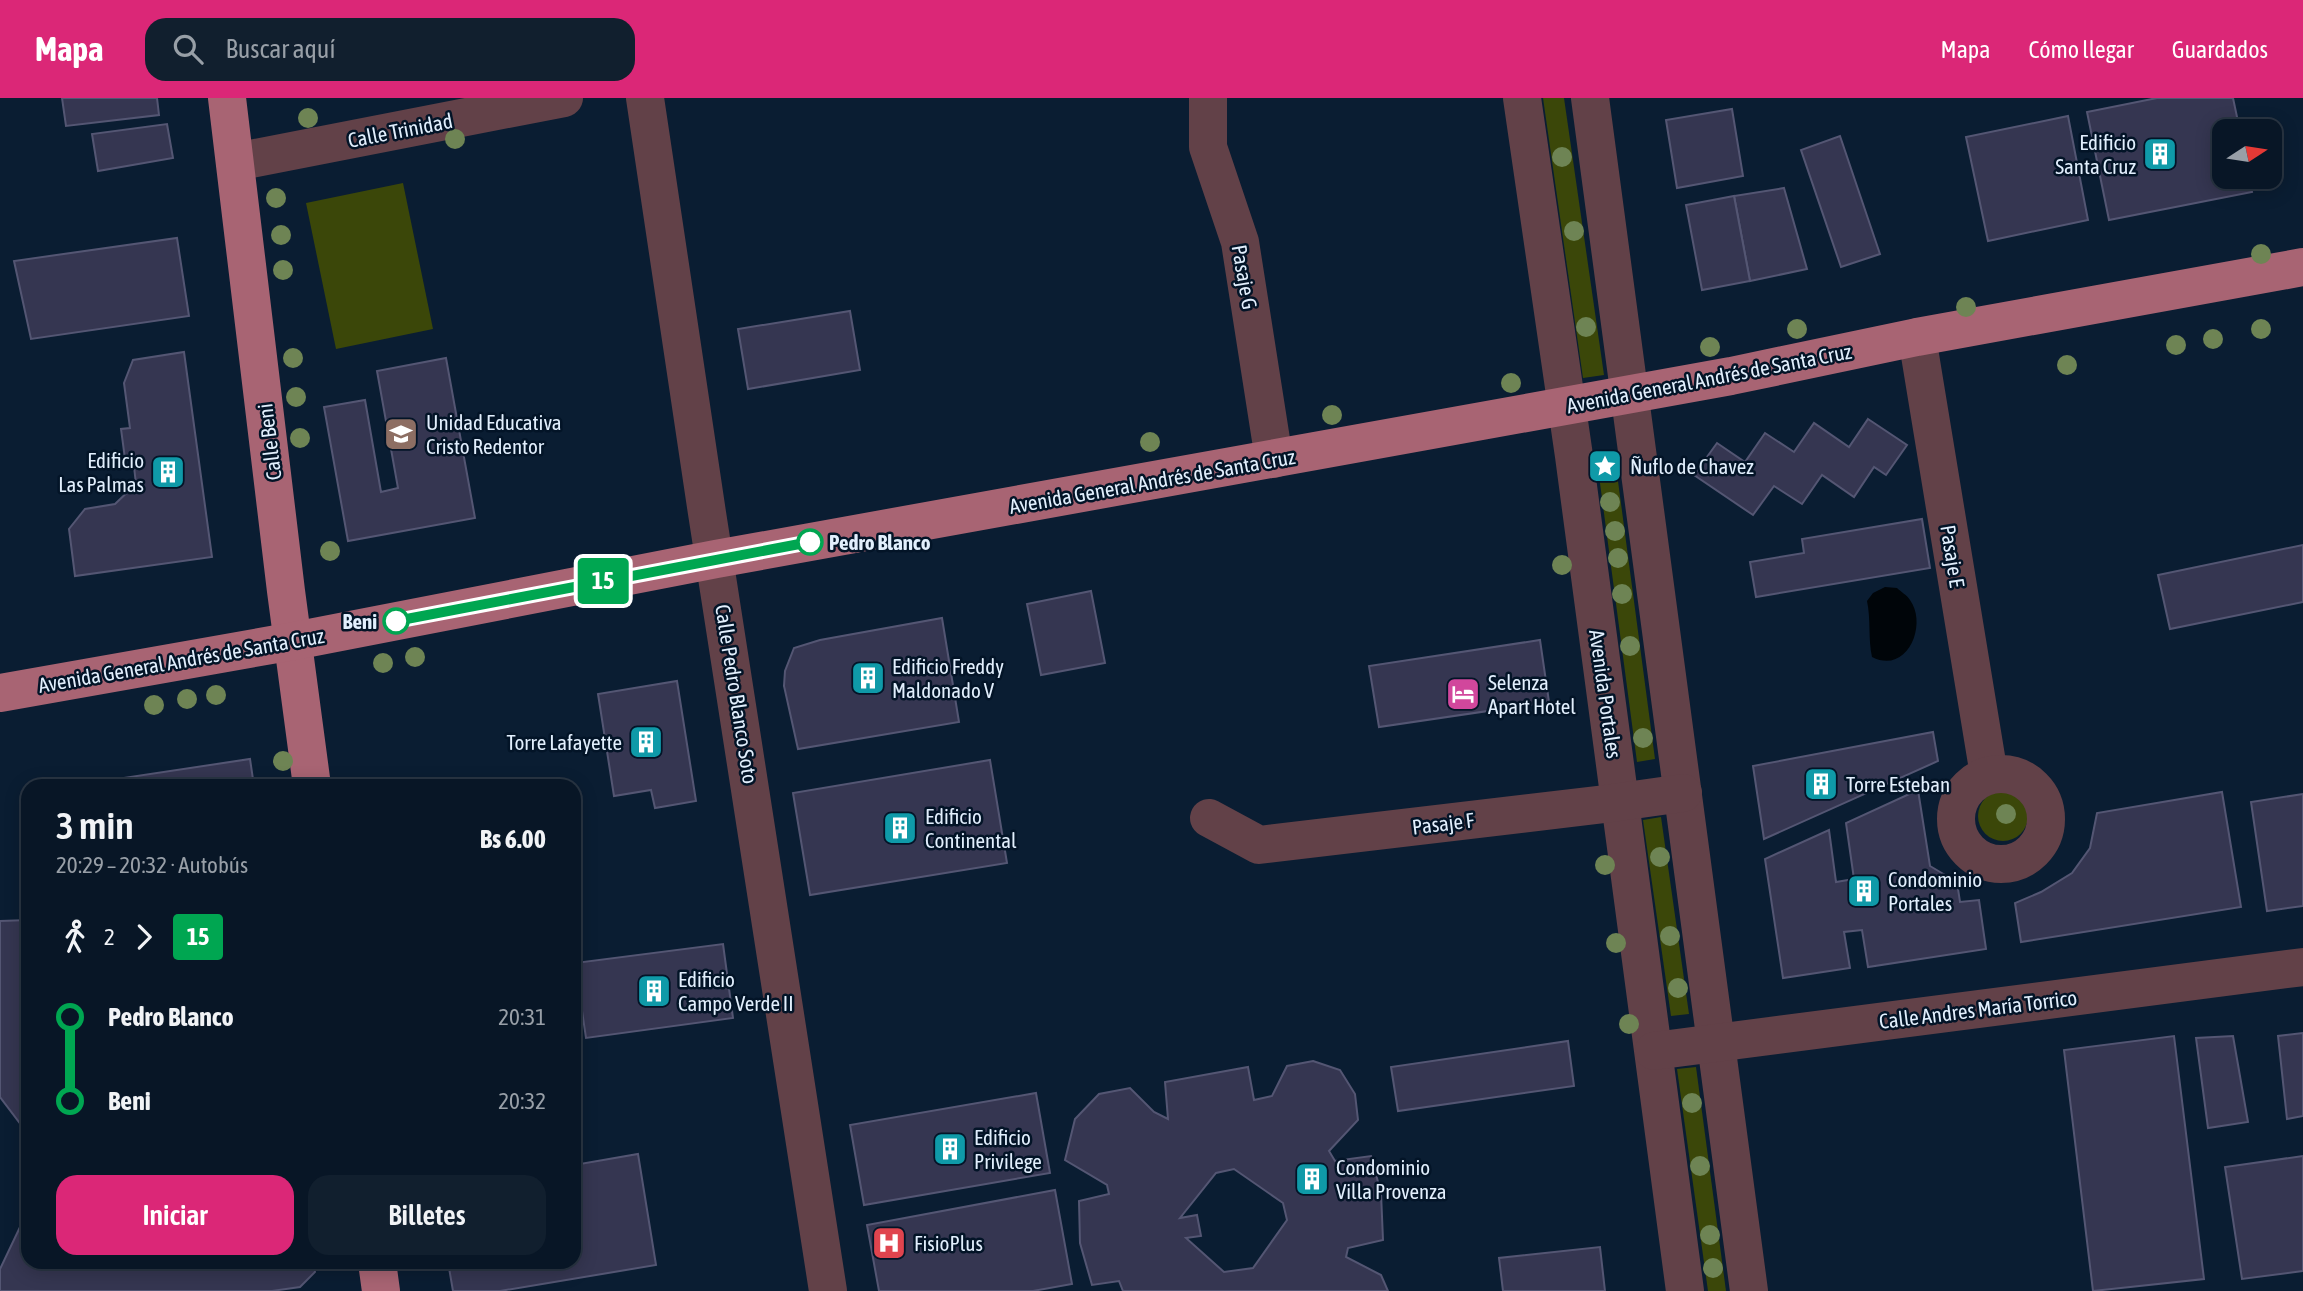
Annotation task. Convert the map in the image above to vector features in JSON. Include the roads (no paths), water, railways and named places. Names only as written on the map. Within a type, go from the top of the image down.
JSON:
[{"type":"main road","name":"Calle Beni","points":[[227,98],[311,779]]},
{"type":"main road","name":"Avenida General Andrés de Santa Cruz","points":[[0,693],[294,641],[716,559],[1731,376],[1917,337],[2303,267]]},
{"type":"main road","points":[[378,1269],[381,1291]]},
{"type":"street","name":"Calle Trinidad","points":[[235,162],[564,98]]},
{"type":"street","name":"Calle Pedro Blanco Soto","points":[[645,98],[828,1291]]},
{"type":"street","name":"Pasaje G","points":[[1208,98],[1208,147],[1240,242],[1274,459]]},
{"type":"street","name":"Avenida Portales","points":[[1522,98],[1567,406],[1685,1291]]},
{"type":"street","points":[[1590,98],[1749,1291]]},
{"type":"street","name":"Pasaje E","points":[[1917,337],[1989,775]]},
{"type":"street","name":"Pasaje F","points":[[1209,818],[1259,845],[1683,793]]},
{"type":"street","name":"Calle Andres María Torrico","points":[[1654,1051],[2303,967]]},
{"type":"place","name":"Edificio Santa Cruz","points":[[2160,154]]},
{"type":"place","name":"Unidad Educativa Cristo Redentor","points":[[401,434]]},
{"type":"place","name":"Ñuflo de Chavez","points":[[1605,466]]},
{"type":"place","name":"Edificio Las Palmas","points":[[168,472]]},
{"type":"place","name":"Pedro Blanco","points":[[810,542]]},
{"type":"place","name":"Beni","points":[[396,621]]},
{"type":"place","name":"Edificio Freddy Maldonado V","points":[[868,678]]},
{"type":"place","name":"Selenza Apart Hotel","points":[[1463,694]]},
{"type":"place","name":"Torre Lafayette","points":[[646,742]]},
{"type":"place","name":"Torre Esteban","points":[[1821,784]]},
{"type":"place","name":"Edificio Continental","points":[[900,828]]},
{"type":"place","name":"Condominio Portales","points":[[1864,891]]},
{"type":"place","name":"Edificio Campo Verde II","points":[[654,991]]},
{"type":"place","name":"Edificio Privilege","points":[[950,1149]]},
{"type":"place","name":"Condominio Villa Provenza","points":[[1312,1179]]},
{"type":"place","name":"FisioPlus","points":[[889,1243]]}]
